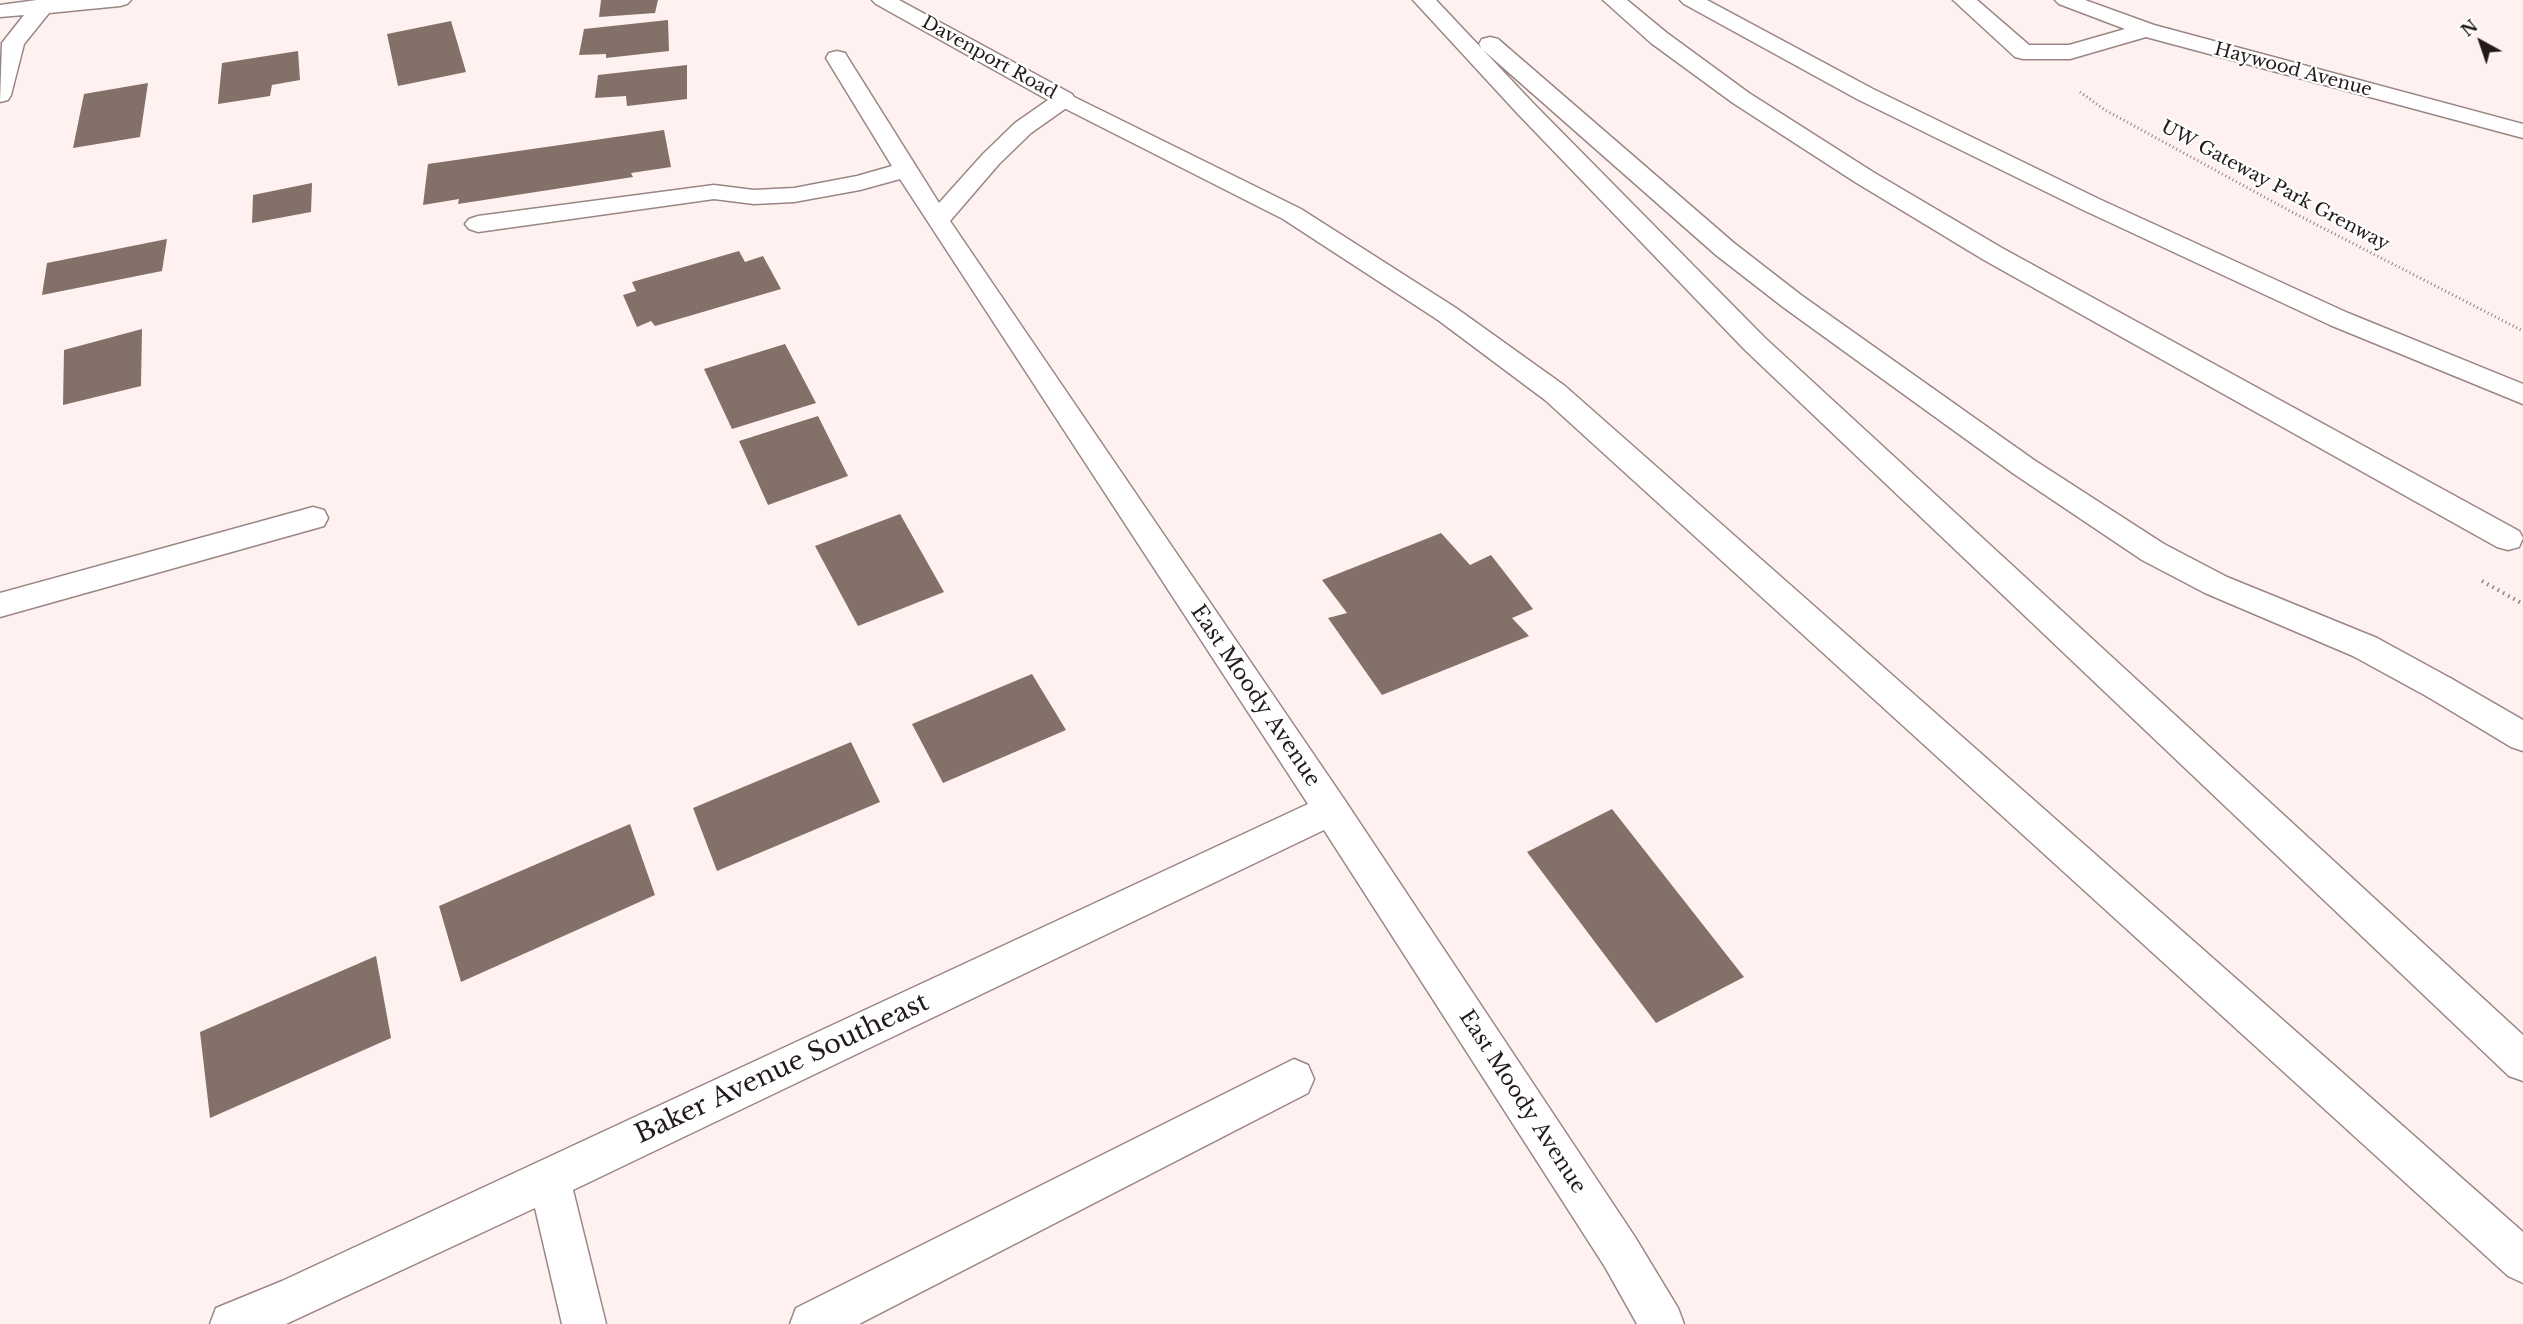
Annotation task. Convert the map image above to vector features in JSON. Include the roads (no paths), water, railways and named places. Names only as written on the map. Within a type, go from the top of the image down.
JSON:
[{"type":"main road","points":[[0,12],[45,3],[120,0]]},
{"type":"main road","name":"Davenport Road","points":[[883,0],[1064,99],[1292,214],[1447,314],[1555,393],[2523,1260]]},
{"type":"main road","points":[[1424,0],[1525,108],[1754,343],[2523,1062]]},
{"type":"main road","points":[[1438,0],[1725,249],[1792,302],[2024,467],[2153,552],[2217,585],[2365,647],[2523,737]]},
{"type":"main road","points":[[1614,0],[1659,38],[1741,98],[1864,177],[1993,254],[2516,543]]},
{"type":"main road","points":[[1691,0],[1865,94],[2090,204],[2339,319],[2523,395]]},
{"type":"main road","points":[[1965,0],[2023,52],[2070,52],[2146,30]]},
{"type":"main road","name":"Haywood Avenue","points":[[2066,0],[2146,30],[2523,131]]},
{"type":"main road","points":[[0,95],[13,43],[45,3]]},
{"type":"main road","name":"East Moody Avenue","points":[[837,58],[937,220],[1331,810],[1620,1252],[1662,1324]]},
{"type":"main road","points":[[937,220],[991,159],[1023,128],[1064,99]]},
{"type":"main road","points":[[478,224],[714,192],[754,197],[794,195],[860,183],[906,170]]},
{"type":"main road","points":[[0,604],[313,518]]},
{"type":"main road","name":"Baker Avenue Southeast","points":[[232,1324],[297,1297],[1331,810]]},
{"type":"main road","points":[[812,1324],[1294,1079]]},
{"type":"main road","points":[[549,1179],[584,1324]]}]
